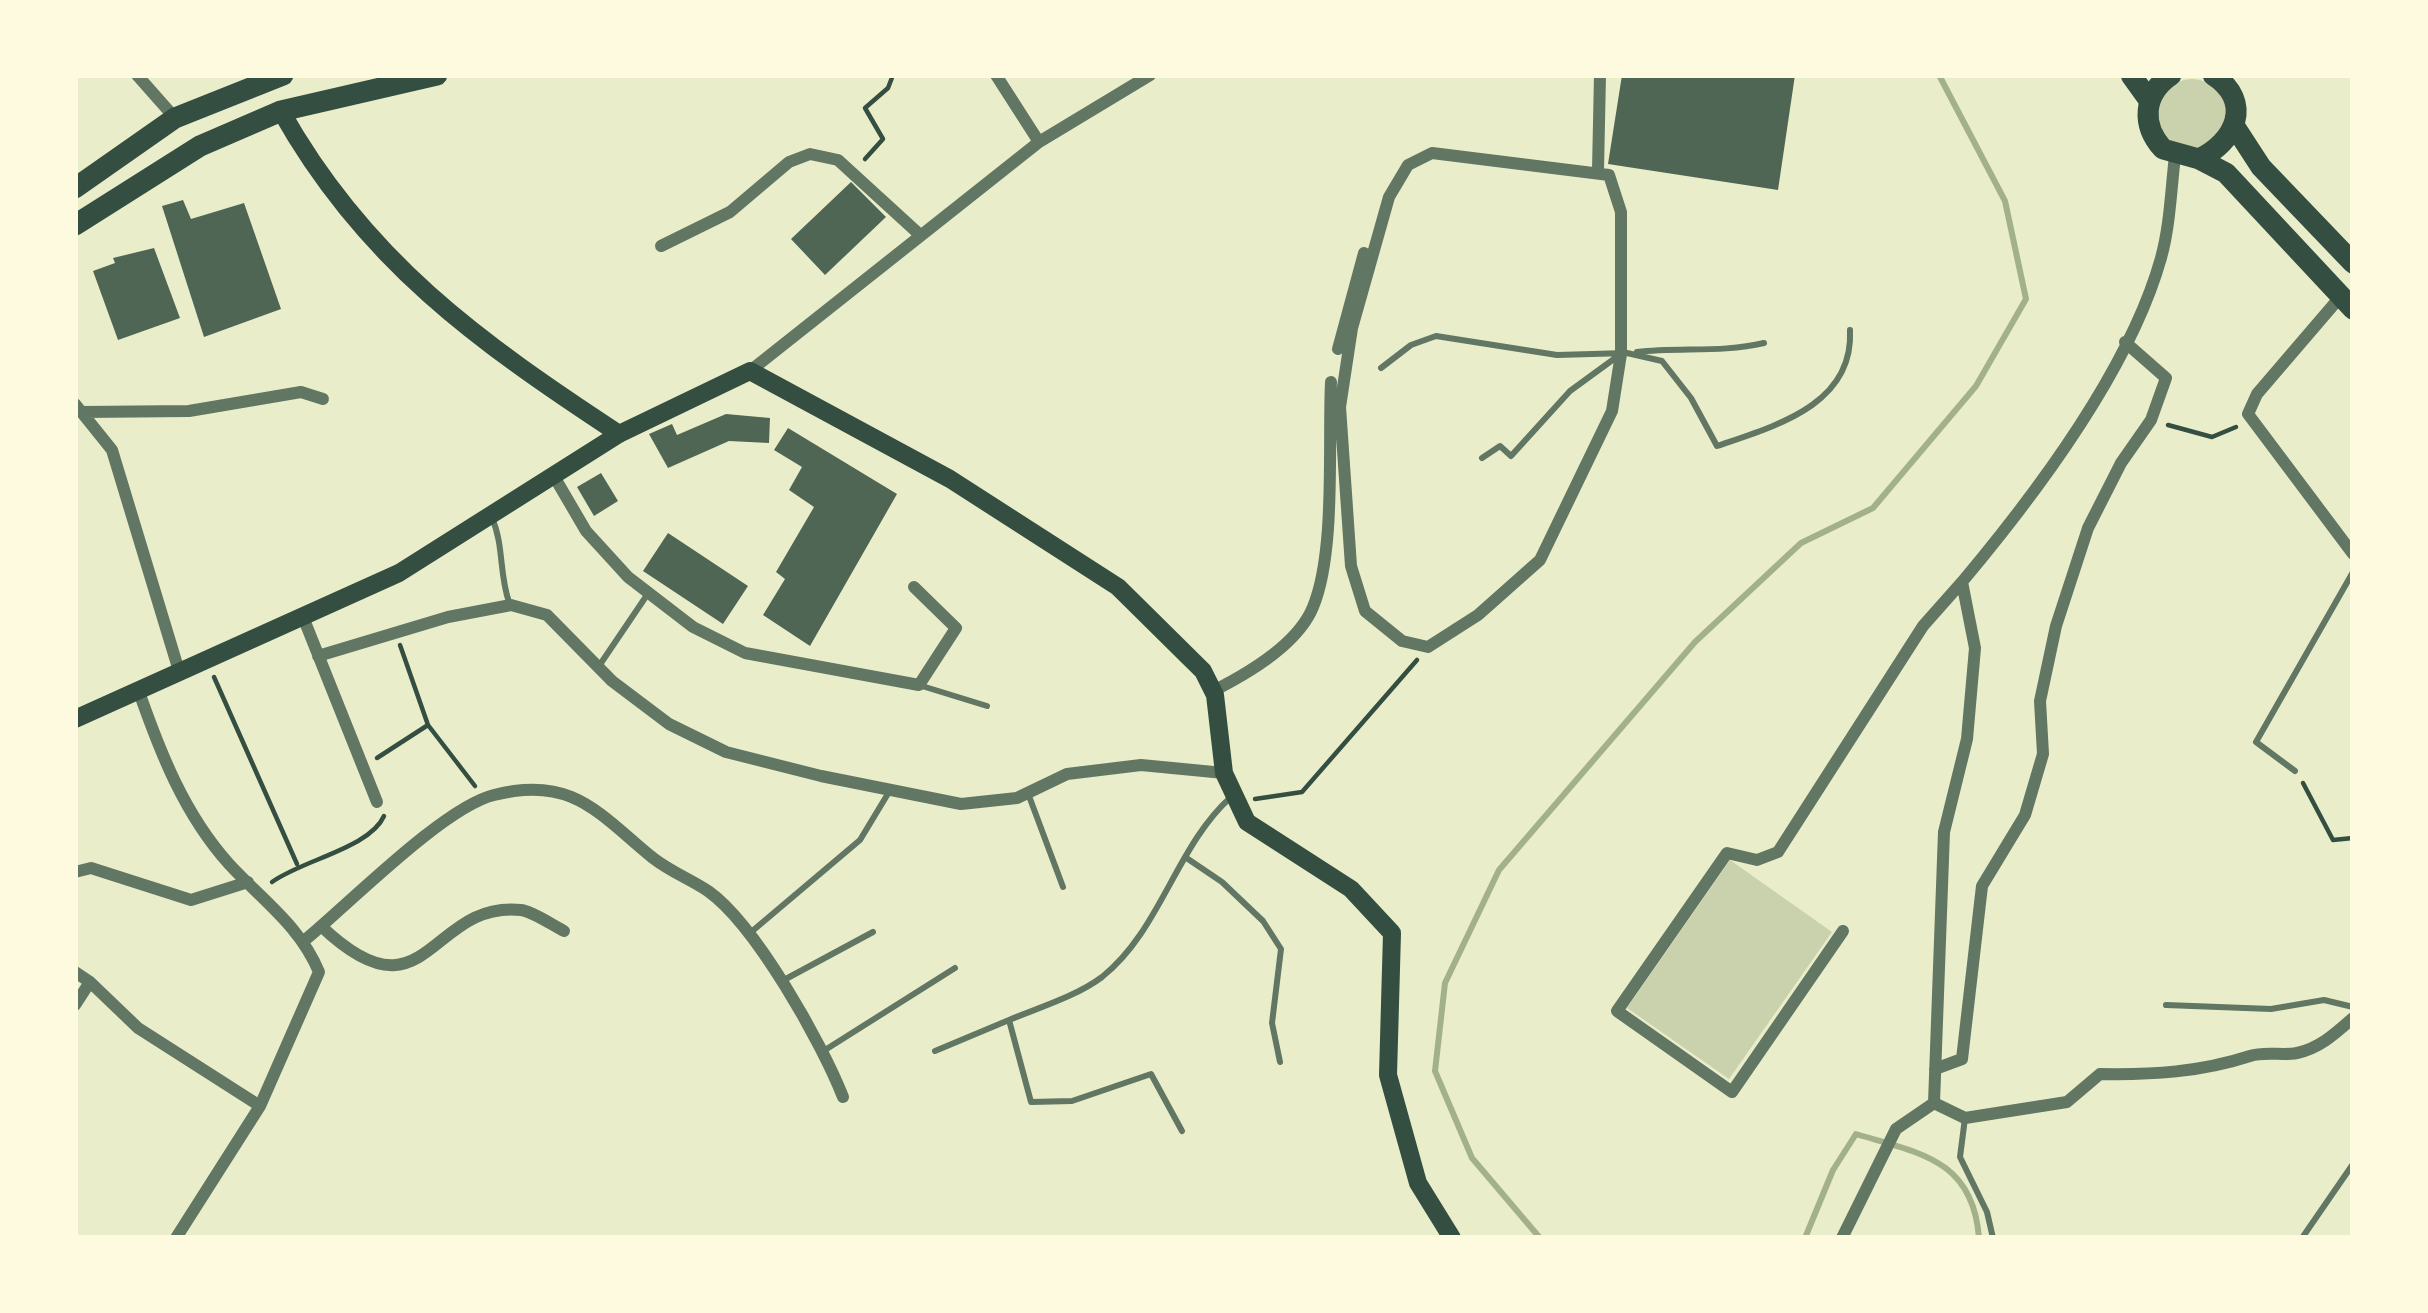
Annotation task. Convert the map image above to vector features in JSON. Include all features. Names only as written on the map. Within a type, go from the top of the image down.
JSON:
[{"type":"main road","points":[[75,188],[175,118],[283,75]]},
{"type":"main road","points":[[75,225],[200,146],[281,111],[437,75]]},
{"type":"main road","points":[[2131,75],[2149,100],[2154,140],[2175,156],[2199,159],[2226,173],[2347,303]]},
{"type":"main road","points":[[2149,100],[2171,75]]},
{"type":"main road","points":[[2199,159],[2221,149],[2235,127],[2235,101],[2213,75]]},
{"type":"main road","points":[[281,111],[358,225],[416,288],[619,434]]},
{"type":"main road","points":[[2235,127],[2261,167],[2353,263]]},
{"type":"main road","points":[[75,719],[399,573],[619,434],[750,371],[950,478],[1118,587],[1203,671],[1213,691],[1224,773],[1247,822],[1351,889],[1392,933],[1388,1075],[1418,1183],[1452,1238]]},
{"type":"street","points":[[137,75],[175,118]]},
{"type":"street","points":[[996,75],[1039,142]]},
{"type":"street","points":[[750,371],[1039,142],[1150,75]]},
{"type":"street","points":[[1598,170],[1600,75]]},
{"type":"street","points":[[1338,349],[1392,176],[1432,153],[1598,170],[1609,175],[1622,212],[1624,353],[1612,411],[1540,560],[1478,615],[1428,647],[1402,641],[1365,611],[1352,566],[1340,406],[1360,293],[1389,197],[1406,168]]},
{"type":"street","points":[[661,246],[730,212],[789,162],[810,154],[838,160],[919,234]]},
{"type":"street","points":[[1844,931],[1732,1092],[1617,1011],[1727,853],[1757,860],[1778,852],[1923,626],[1999,538],[2125,342],[2161,258],[2175,156]]},
{"type":"street","points":[[2347,303],[2257,394],[2248,414],[2353,554]]},
{"type":"street","points":[[1935,1069],[1962,1059],[1982,886],[2025,814],[2043,754],[2041,701],[2056,626],[2082,548],[2121,464],[2151,420],[2166,377],[2125,342]]},
{"type":"street","points":[[1213,691],[1276,651],[1312,610],[1327,524],[1331,382]]},
{"type":"street","points":[[79,408],[189,411],[301,392],[323,399]]},
{"type":"street","points":[[79,408],[112,450],[179,670]]},
{"type":"street","points":[[555,478],[586,531],[648,593],[693,627],[745,653],[919,685],[956,628],[914,587]]},
{"type":"street","points":[[1934,1103],[1945,832],[1967,740],[1976,648],[1962,582]]},
{"type":"street","points":[[318,656],[448,617],[511,605],[548,615],[598,666],[669,724],[726,752],[889,791],[961,805],[1028,793],[1067,774],[1141,765],[1224,773]]},
{"type":"street","points":[[303,617],[377,802]]},
{"type":"street","points":[[138,689],[167,772],[226,861],[305,940],[319,972],[260,1106],[176,1238]]},
{"type":"street","points":[[305,940],[440,825],[484,799],[549,787],[586,801],[675,875],[710,892],[748,935],[825,1051],[843,1096]]},
{"type":"street","points":[[75,872],[91,868],[191,900],[253,887]]},
{"type":"street","points":[[321,926],[349,952],[376,967],[404,966],[485,916],[522,910],[564,931]]},
{"type":"street","points":[[75,972],[138,1028],[260,1106]]},
{"type":"street","points":[[75,1005],[90,982]]},
{"type":"street","points":[[1934,1103],[1965,1118],[2068,1102],[2101,1074],[2152,1075],[2233,1064],[2254,1054],[2297,1053],[2328,1040],[2353,1018]]},
{"type":"street","points":[[1842,1238],[1896,1129],[1934,1103]]},
{"type":"lane","points":[[1483,458],[1500,446],[1511,456],[1570,392],[1624,353],[1662,361],[1691,398],[1717,446],[1819,404],[1851,354],[1850,330]]},
{"type":"lane","points":[[1381,368],[1411,345],[1436,336],[1558,356],[1681,347],[1730,351],[1764,343]]},
{"type":"lane","points":[[492,518],[500,536],[502,579],[511,605]]},
{"type":"lane","points":[[2295,771],[2256,742],[2353,572]]},
{"type":"lane","points":[[598,666],[648,593]]},
{"type":"lane","points":[[919,685],[987,706]]},
{"type":"lane","points":[[748,935],[860,840],[889,791]]},
{"type":"lane","points":[[1028,793],[1063,887]]},
{"type":"lane","points":[[934,1052],[1102,977],[1141,929],[1203,822],[1236,798]]},
{"type":"lane","points":[[1184,857],[1250,908],[1281,949],[1272,1023],[1280,1061]]},
{"type":"lane","points":[[779,982],[873,932]]},
{"type":"lane","points":[[825,1051],[955,968]]},
{"type":"lane","points":[[2166,1005],[2271,1009],[2324,1000],[2353,1007]]},
{"type":"lane","points":[[1009,1020],[1031,1102],[1072,1101],[1151,1074],[1182,1132]]},
{"type":"lane","points":[[1965,1118],[1960,1157],[1987,1212],[1993,1238]]},
{"type":"lane","points":[[2302,1238],[2353,1164]]},
{"type":"path","points":[[853,172],[883,139],[865,108],[888,88],[893,75]]},
{"type":"path","points":[[2151,420],[2212,436],[2231,432],[2248,414]]},
{"type":"path","points":[[398,635],[416,701],[428,724],[484,799]]},
{"type":"path","points":[[1236,798],[1302,792],[1428,647]]},
{"type":"path","points":[[207,660],[297,864]]},
{"type":"path","points":[[362,768],[428,724]]},
{"type":"path","points":[[2295,771],[2333,840],[2353,838]]},
{"type":"path","points":[[253,887],[368,835],[384,814],[377,802]]},
{"type":"green space","points":[[2192,79],[2217,89],[2227,114],[2217,139],[2192,149],[2167,139],[2157,114],[2167,89]]},
{"type":"green space","points":[[1730,860],[1832,932],[1729,1079],[1627,1008]]},
{"type":"building","points":[[1622,75],[1795,75],[1778,190],[1608,164]]},
{"type":"building","points":[[851,182],[886,217],[825,275],[791,239]]},
{"type":"building","points":[[183,200],[191,219],[244,203],[281,309],[204,337],[162,206]]},
{"type":"building","points":[[154,248],[180,318],[118,340],[93,271],[115,263],[113,258]]},
{"type":"building","points":[[726,414],[770,418],[769,443],[729,441],[668,468],[649,434],[672,424],[677,435]]},
{"type":"building","points":[[788,428],[897,494],[810,646],[763,615],[785,579],[776,572],[814,507],[789,490],[802,467],[774,450]]},
{"type":"building","points":[[601,473],[618,501],[594,516],[577,487]]},
{"type":"building","points":[[668,533],[748,586],[723,624],[643,571]]},
{"type":"waterway","points":[[1540,1238],[1472,1158],[1435,1071],[1445,983],[1499,870],[1695,642],[1801,543],[1873,508],[1976,386],[2026,299],[2005,201],[1939,75]]},
{"type":"waterway","points":[[1805,1238],[1833,1170],[1856,1134],[1921,1154],[1954,1175],[1975,1212],[1979,1238]]}]
